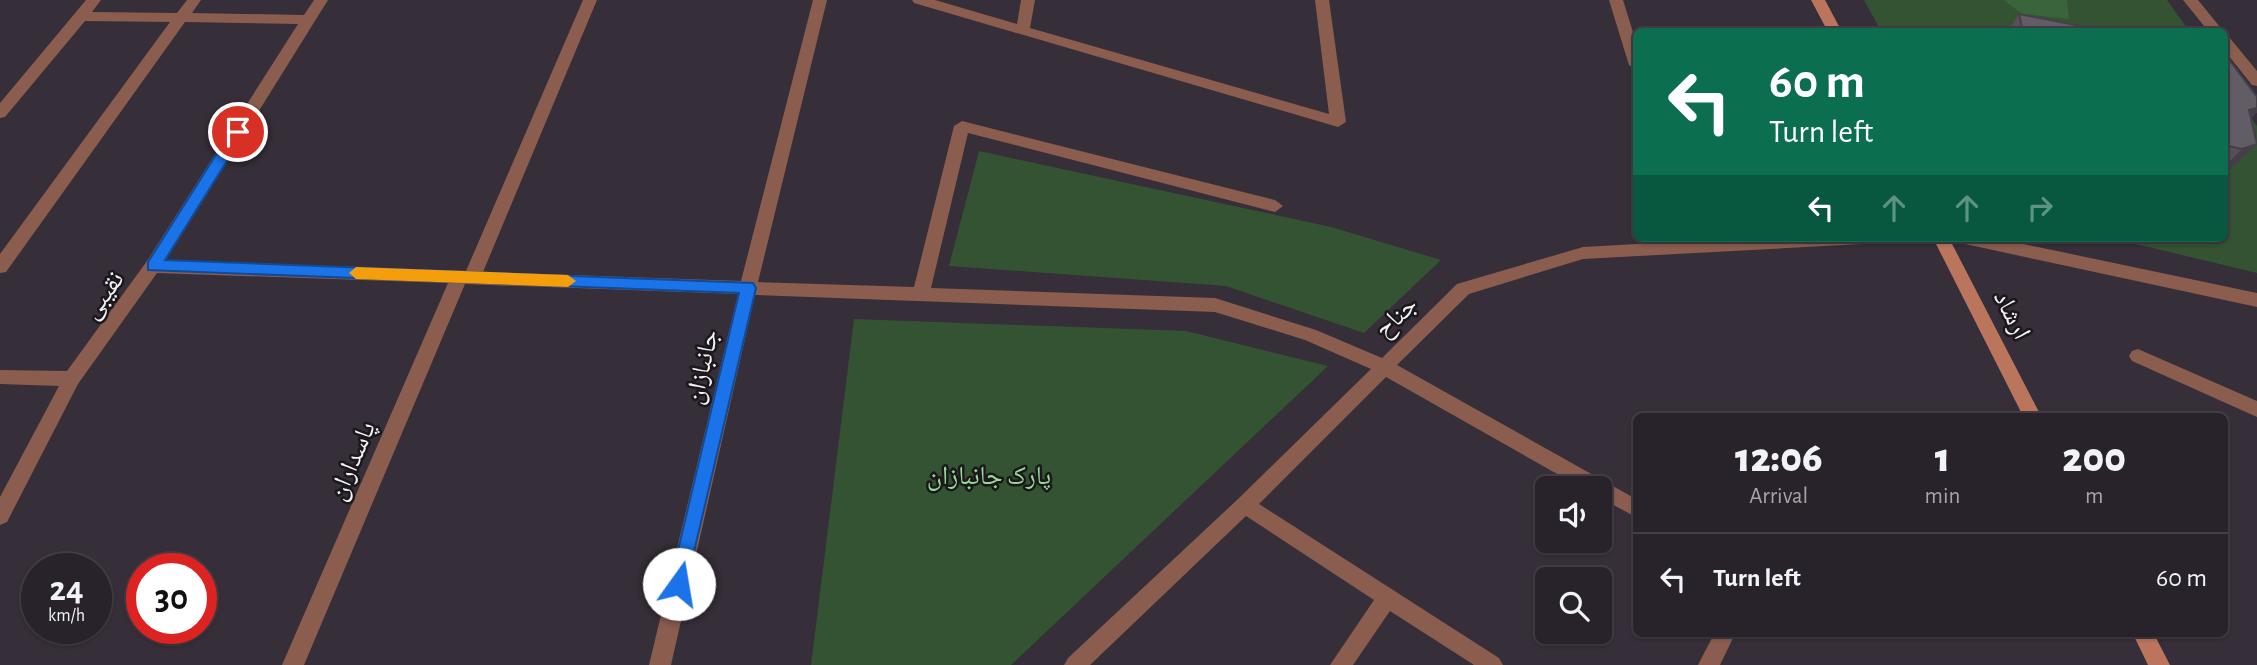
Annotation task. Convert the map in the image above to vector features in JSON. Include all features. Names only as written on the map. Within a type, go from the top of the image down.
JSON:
[{"type":"street","points":[[0,113],[94,0]]},
{"type":"street","points":[[0,267],[194,0]]},
{"type":"street","name":"نقیبی","points":[[0,516],[72,379],[153,266],[321,0]]},
{"type":"street","name":"پاسداران","points":[[293,665],[590,0]]},
{"type":"street","name":"جانبازان","points":[[660,665],[748,288],[820,0]]},
{"type":"street","points":[[919,0],[1338,122],[1322,0]]},
{"type":"street","points":[[1023,29],[1028,0]]},
{"type":"street","points":[[1616,0],[1633,55]]},
{"type":"street","points":[[1818,0],[1833,28]]},
{"type":"street","points":[[2190,0],[2214,28]]},
{"type":"street","points":[[81,16],[308,20]]},
{"type":"street","points":[[2229,45],[2257,57]]},
{"type":"street","points":[[2229,45],[2257,81]]},
{"type":"street","points":[[921,294],[962,126],[1275,206]]},
{"type":"street","name":"جناح","points":[[1075,665],[1245,505],[1463,289],[1583,253],[1724,242]]},
{"type":"street","name":"ارشاد","points":[[1943,242],[2030,413]]},
{"type":"street","points":[[1984,242],[2257,300]]},
{"type":"street","points":[[153,266],[1215,305],[1310,335],[1383,366],[1576,476]]},
{"type":"street","points":[[2138,356],[2257,409]]},
{"type":"street","points":[[0,377],[72,379]]},
{"type":"street","points":[[1612,496],[1633,507]]},
{"type":"street","points":[[1245,505],[1492,665]]},
{"type":"street","points":[[1341,665],[1388,597]]},
{"type":"street","points":[[1709,665],[1723,637]]},
{"type":"street","points":[[2145,637],[2159,665]]},
{"type":"green space","points":[[1864,0],[2167,0],[2187,28],[1879,28]]},
{"type":"green space","points":[[2004,0],[2067,0],[2069,19],[2022,14]]},
{"type":"green space","points":[[2228,86],[2257,126],[2257,273],[2128,242],[2228,242]]},
{"type":"green space","points":[[979,151],[1331,227],[1441,260],[1364,333],[1226,286],[949,266]]},
{"type":"green space","name":"پارک جانبازان","points":[[854,319],[1186,331],[1328,366],[1011,665],[811,665]]},
{"type":"building","points":[[2019,14],[2091,28],[2022,28]]},
{"type":"building","points":[[2228,58],[2257,97],[2257,108],[2249,110],[2257,144],[2242,149],[2228,146]]},
{"type":"slow traffic","points":[[356,273],[568,281]]},
{"type":"route","points":[[238,132],[153,266],[748,288],[679,584]]}]
